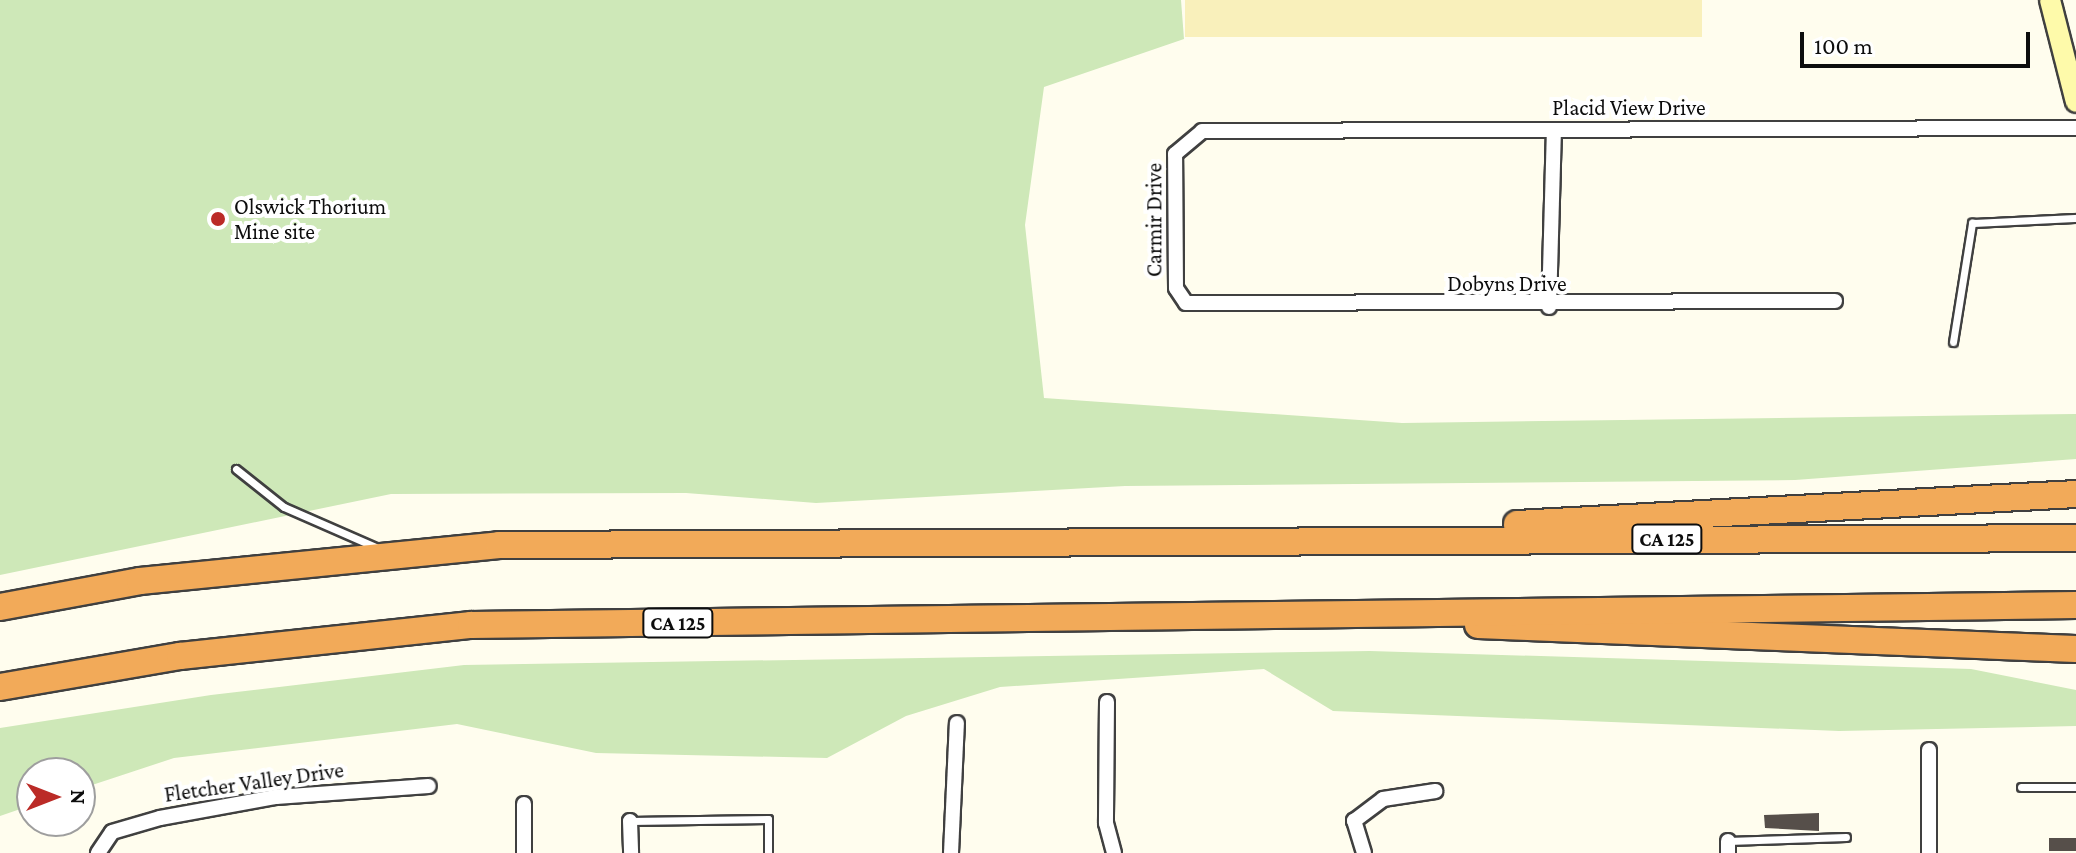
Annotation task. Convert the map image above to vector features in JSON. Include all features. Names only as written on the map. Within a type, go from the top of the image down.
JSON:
[{"type":"highway","points":[[1257,541],[2076,494]]},
{"type":"highway","name":"CA 125","points":[[0,607],[140,581],[499,545],[2076,538]]},
{"type":"highway","name":"CA 125","points":[[0,687],[180,656],[471,625],[2076,605]]},
{"type":"highway","points":[[1360,615],[1378,622],[2042,647],[2076,651]]},
{"type":"street","points":[[2050,0],[2076,102]]},
{"type":"street","name":"Placid View Drive","points":[[1184,140],[1202,131],[2076,128]]},
{"type":"street","points":[[1549,307],[1554,131]]},
{"type":"street","name":"Carmir Drive","points":[[1181,301],[1175,154],[1184,140]]},
{"type":"street","name":"Dobyns Drive","points":[[1181,301],[1549,307],[1835,301]]},
{"type":"street","points":[[1107,702],[1106,823],[1114,853]]},
{"type":"street","points":[[951,853],[957,723]]},
{"type":"street","points":[[1929,750],[1929,853]]},
{"type":"street","name":"Fletcher Valley Drive","points":[[98,853],[112,832],[160,818],[276,797],[429,786]]},
{"type":"street","points":[[1364,853],[1354,821],[1383,799],[1435,791]]},
{"type":"street","points":[[524,804],[524,853]]},
{"type":"street","points":[[630,821],[631,853]]},
{"type":"lane","points":[[1953,342],[1972,223],[2076,218]]},
{"type":"lane","points":[[236,469],[284,507],[395,555]]},
{"type":"lane","points":[[2021,787],[2076,787]]},
{"type":"lane","points":[[630,821],[768,819],[768,853]]},
{"type":"lane","points":[[1728,847],[1846,837]]},
{"type":"green space","points":[[0,0],[1181,0],[1184,39],[1044,87],[1025,225],[1044,398],[1402,423],[2076,414],[2076,459],[1795,480],[1125,486],[816,503],[686,493],[391,494],[0,575]]},
{"type":"green space","points":[[1370,651],[1971,669],[2076,690],[2076,726],[1839,731],[1333,711],[1264,669],[1000,687],[906,716],[827,758],[596,753],[457,724],[174,758],[96,784],[96,757],[16,757],[16,810],[0,816],[0,728],[211,695],[464,665]]},
{"type":"sand","points":[[1185,0],[1702,0],[1702,37],[1185,37]]},
{"type":"building","points":[[1819,813],[1819,831],[1765,828],[1764,815]]},
{"type":"building","points":[[2049,838],[2076,838],[2076,851],[2049,851]]},
{"type":"place","name":"Olswick Thorium Mine site","points":[[218,219]]}]
